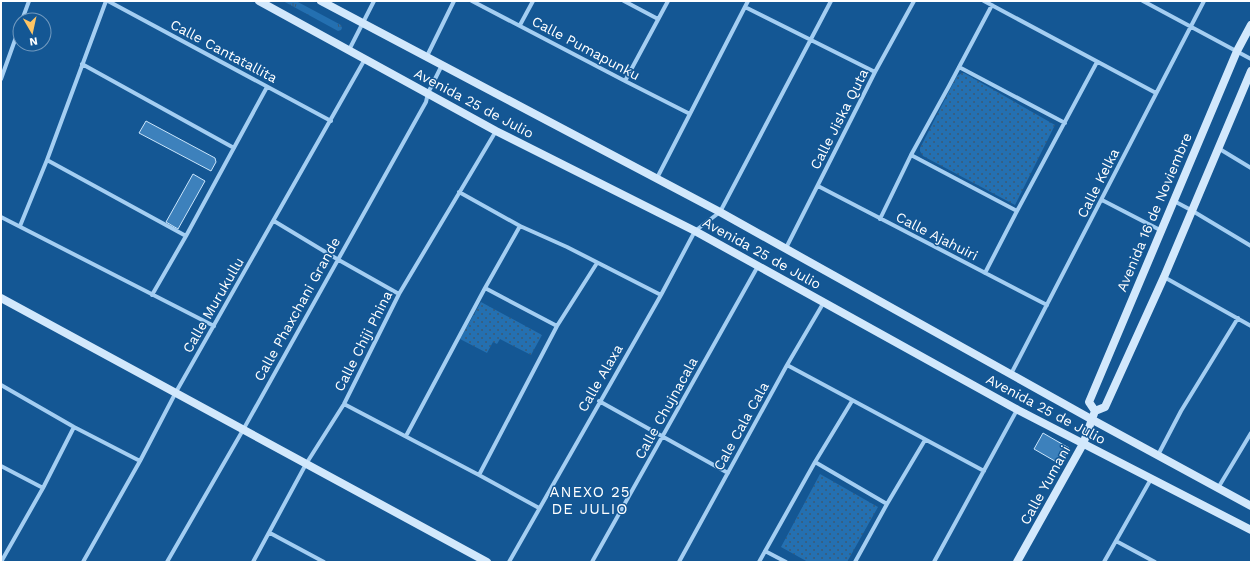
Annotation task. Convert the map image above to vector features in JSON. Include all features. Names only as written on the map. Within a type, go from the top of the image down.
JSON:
[{"type":"main road","name":"Avenida 25 de Julio","points":[[259,1],[496,131],[696,231],[1018,410],[1251,530]]},
{"type":"main road","name":"Avenida 25 de Julio","points":[[321,1],[720,212],[1011,374],[1093,415],[1158,455],[1251,506]]},
{"type":"main road","name":"Avenida 16 de Noviembre","points":[[1093,415],[1089,402],[1160,230],[1174,201],[1237,51],[1251,25]]},
{"type":"main road","points":[[1093,415],[1105,407],[1164,277],[1218,148],[1248,87],[1251,71]]},
{"type":"main road","points":[[1,298],[487,562]]},
{"type":"main road","name":"Calle Yumani","points":[[1018,562],[1083,444],[1093,415]]},
{"type":"street","points":[[25,12],[29,1]]},
{"type":"street","points":[[20,226],[47,160],[107,1]]},
{"type":"street","name":"Calle Cantatallita","points":[[107,1],[331,120]]},
{"type":"street","points":[[348,51],[374,1]]},
{"type":"street","points":[[426,56],[454,1]]},
{"type":"street","name":"Calle Pumapunku","points":[[472,1],[690,114]]},
{"type":"street","points":[[520,25],[533,1]]},
{"type":"street","points":[[624,1],[658,19]]},
{"type":"street","points":[[625,81],[668,1]]},
{"type":"street","points":[[657,178],[748,1]]},
{"type":"street","points":[[720,212],[832,1]]},
{"type":"street","name":"Calle Jiska Quta","points":[[786,248],[875,72],[914,1]]},
{"type":"street","points":[[984,1],[1156,93]]},
{"type":"street","points":[[1144,1],[1251,59]]},
{"type":"street","name":"Calle Kelka","points":[[1011,374],[1204,1]]},
{"type":"street","points":[[880,219],[911,155],[992,5]]},
{"type":"street","points":[[745,7],[875,72]]},
{"type":"street","points":[[1,78],[12,48]]},
{"type":"street","name":"Calle Murukullu","points":[[83,562],[140,461],[176,392],[365,59]]},
{"type":"street","points":[[985,273],[1017,210],[1097,62]]},
{"type":"street","points":[[82,64],[234,148]]},
{"type":"street","name":"Calle Phaxchani Grande","points":[[167,562],[243,430],[337,259],[426,102],[428,93],[442,65]]},
{"type":"street","points":[[959,67],[1064,123]]},
{"type":"street","points":[[152,295],[186,236],[267,87]]},
{"type":"street","name":"Calle Chiji Phina","points":[[253,562],[306,464],[344,404],[399,294],[496,131]]},
{"type":"street","points":[[1218,148],[1251,168]]},
{"type":"street","points":[[911,155],[1017,210]]},
{"type":"street","points":[[47,160],[186,236]]},
{"type":"street","name":"Calle Ajahuiri","points":[[818,186],[1047,305]]},
{"type":"street","points":[[459,192],[520,226],[567,247],[661,295]]},
{"type":"street","points":[[1102,200],[1160,230]]},
{"type":"street","points":[[1174,201],[1251,246]]},
{"type":"street","name":"Calle Alaxa","points":[[509,562],[696,231],[720,212]]},
{"type":"street","points":[[1,217],[214,326]]},
{"type":"street","points":[[274,221],[399,294]]},
{"type":"street","points":[[406,436],[520,226]]},
{"type":"street","points":[[479,475],[557,326],[597,263]]},
{"type":"street","name":"Calle Chujnacala","points":[[592,562],[758,265]]},
{"type":"street","points":[[1164,277],[1251,326]]},
{"type":"street","points":[[485,288],[557,326]]},
{"type":"street","name":"Cale Cala Cala","points":[[679,562],[824,302]]},
{"type":"street","points":[[1158,455],[1181,411],[1238,318]]},
{"type":"street","points":[[788,365],[852,401],[984,471]]},
{"type":"street","points":[[1,385],[74,427],[140,461]]},
{"type":"street","points":[[599,401],[728,473]]},
{"type":"street","points":[[759,562],[815,462],[852,401]]},
{"type":"street","points":[[344,404],[539,508]]},
{"type":"street","points":[[934,562],[1018,410]]},
{"type":"street","points":[[1,562],[43,488],[74,427]]},
{"type":"street","points":[[1218,488],[1251,433]]},
{"type":"street","points":[[855,562],[925,440]]},
{"type":"street","points":[[815,462],[887,504]]},
{"type":"street","points":[[1,466],[43,488]]},
{"type":"street","points":[[1104,562],[1151,479]]},
{"type":"street","points":[[270,533],[324,562]]},
{"type":"street","points":[[1116,541],[1155,562]]},
{"type":"street","points":[[765,551],[786,562]]},
{"type":"green space","points":[[283,1],[296,1],[341,25],[342,28],[338,31]]},
{"type":"green space","points":[[962,73],[1055,125],[1015,205],[923,156],[920,151],[920,148],[957,76]]},
{"type":"green space","points":[[481,302],[542,335],[531,355],[500,339],[497,344],[493,342],[487,353],[460,339]]},
{"type":"green space","points":[[820,474],[878,507],[847,562],[808,562],[781,547]]},
{"type":"building","points":[[146,121],[215,158],[216,162],[211,171],[139,133]]},
{"type":"building","points":[[193,174],[205,181],[178,229],[166,222]]},
{"type":"building","points":[[1043,433],[1069,448],[1060,464],[1034,449]]},
{"type":"district","name":"ANEXO 25 DE JULIO","points":[[590,500]]}]
